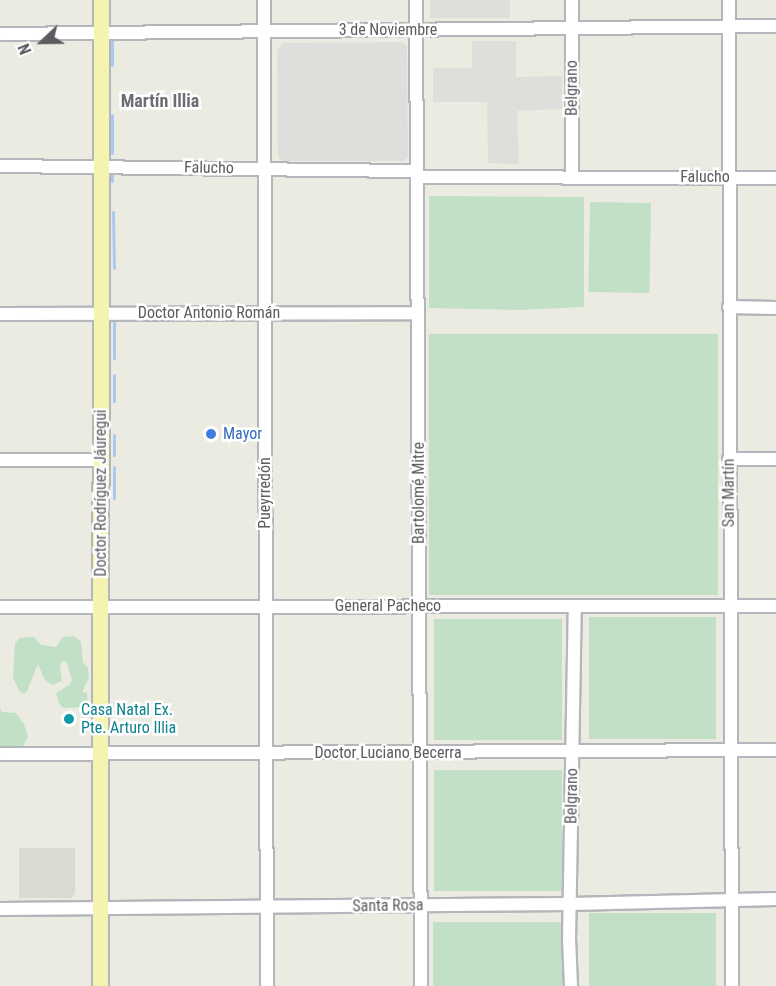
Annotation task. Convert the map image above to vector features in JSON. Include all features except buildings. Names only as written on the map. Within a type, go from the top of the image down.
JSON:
[{"type":"main road","name":"Doctor Rodríguez Jáuregui","points":[[100,986],[101,0]]},
{"type":"street","name":"Pueyrredón","points":[[264,0],[267,986]]},
{"type":"street","name":"Bartolomé Mitre","points":[[416,0],[421,986]]},
{"type":"street","name":"Belgrano","points":[[572,0],[572,176]]},
{"type":"street","name":"San Martín","points":[[729,0],[732,986]]},
{"type":"street","name":"3 de Noviembre","points":[[0,34],[776,26]]},
{"type":"street","name":"Falucho","points":[[0,166],[100,165],[418,174],[776,178]]},
{"type":"street","points":[[729,307],[776,308]]},
{"type":"street","name":"Doctor Antonio Román","points":[[0,314],[418,313]]},
{"type":"street","points":[[729,459],[776,459]]},
{"type":"street","points":[[0,460],[101,460]]},
{"type":"street","name":"Belgrano","points":[[571,986],[575,606]]},
{"type":"street","name":"General Pacheco","points":[[0,607],[776,606]]},
{"type":"street","name":"Doctor Luciano Becerra","points":[[0,754],[776,750]]},
{"type":"street","name":"Santa Rosa","points":[[0,909],[421,906],[776,899]]},
{"type":"shaded area","points":[[430,0],[510,0],[510,18],[430,18]]},
{"type":"shaded area","points":[[472,41],[516,41],[516,77],[562,76],[562,109],[517,111],[519,164],[488,163],[487,102],[433,102],[433,68],[472,68]]},
{"type":"shaded area","points":[[402,42],[407,46],[408,157],[404,161],[282,161],[278,157],[277,50],[283,43]]},
{"type":"shaded area","points":[[19,848],[75,848],[75,893],[72,898],[19,898]]},
{"type":"green space","points":[[429,196],[584,197],[584,307],[520,310],[429,308]]},
{"type":"green space","points":[[590,202],[651,203],[649,293],[588,292]]},
{"type":"green space","points":[[429,334],[718,334],[718,595],[429,595]]},
{"type":"green space","points":[[589,617],[716,617],[716,739],[589,739]]},
{"type":"green space","points":[[434,619],[562,619],[562,740],[434,740]]},
{"type":"green space","points":[[74,636],[81,642],[83,662],[88,668],[89,678],[82,692],[87,693],[88,707],[63,708],[59,703],[56,693],[69,685],[72,680],[66,661],[62,661],[60,666],[62,681],[52,685],[45,680],[38,664],[27,691],[24,694],[20,692],[13,678],[15,643],[20,638],[34,637],[41,645],[56,647],[63,637]]},
{"type":"green space","points":[[0,708],[2,712],[16,713],[24,724],[28,737],[23,746],[0,750]]},
{"type":"green space","points":[[434,770],[562,770],[562,891],[434,891]]},
{"type":"green space","points":[[589,913],[716,913],[716,986],[589,986]]},
{"type":"green space","points":[[433,922],[563,922],[563,986],[433,986]]},
{"type":"waterway","points":[[112,38],[112,65]]},
{"type":"waterway","points":[[112,115],[112,153]]},
{"type":"waterway","points":[[112,175],[112,181]]},
{"type":"waterway","points":[[113,212],[114,268]]},
{"type":"waterway","points":[[114,322],[114,358]]},
{"type":"waterway","points":[[114,375],[114,401]]},
{"type":"waterway","points":[[114,435],[114,455]]},
{"type":"waterway","points":[[114,467],[114,498]]},
{"type":"place","name":"Mayor","points":[[211,434]]},
{"type":"place","name":"Casa Natal Ex. Pte. Arturo Illia","points":[[69,719]]},
{"type":"district","name":"Martín Illia","points":[[160,101]]}]
